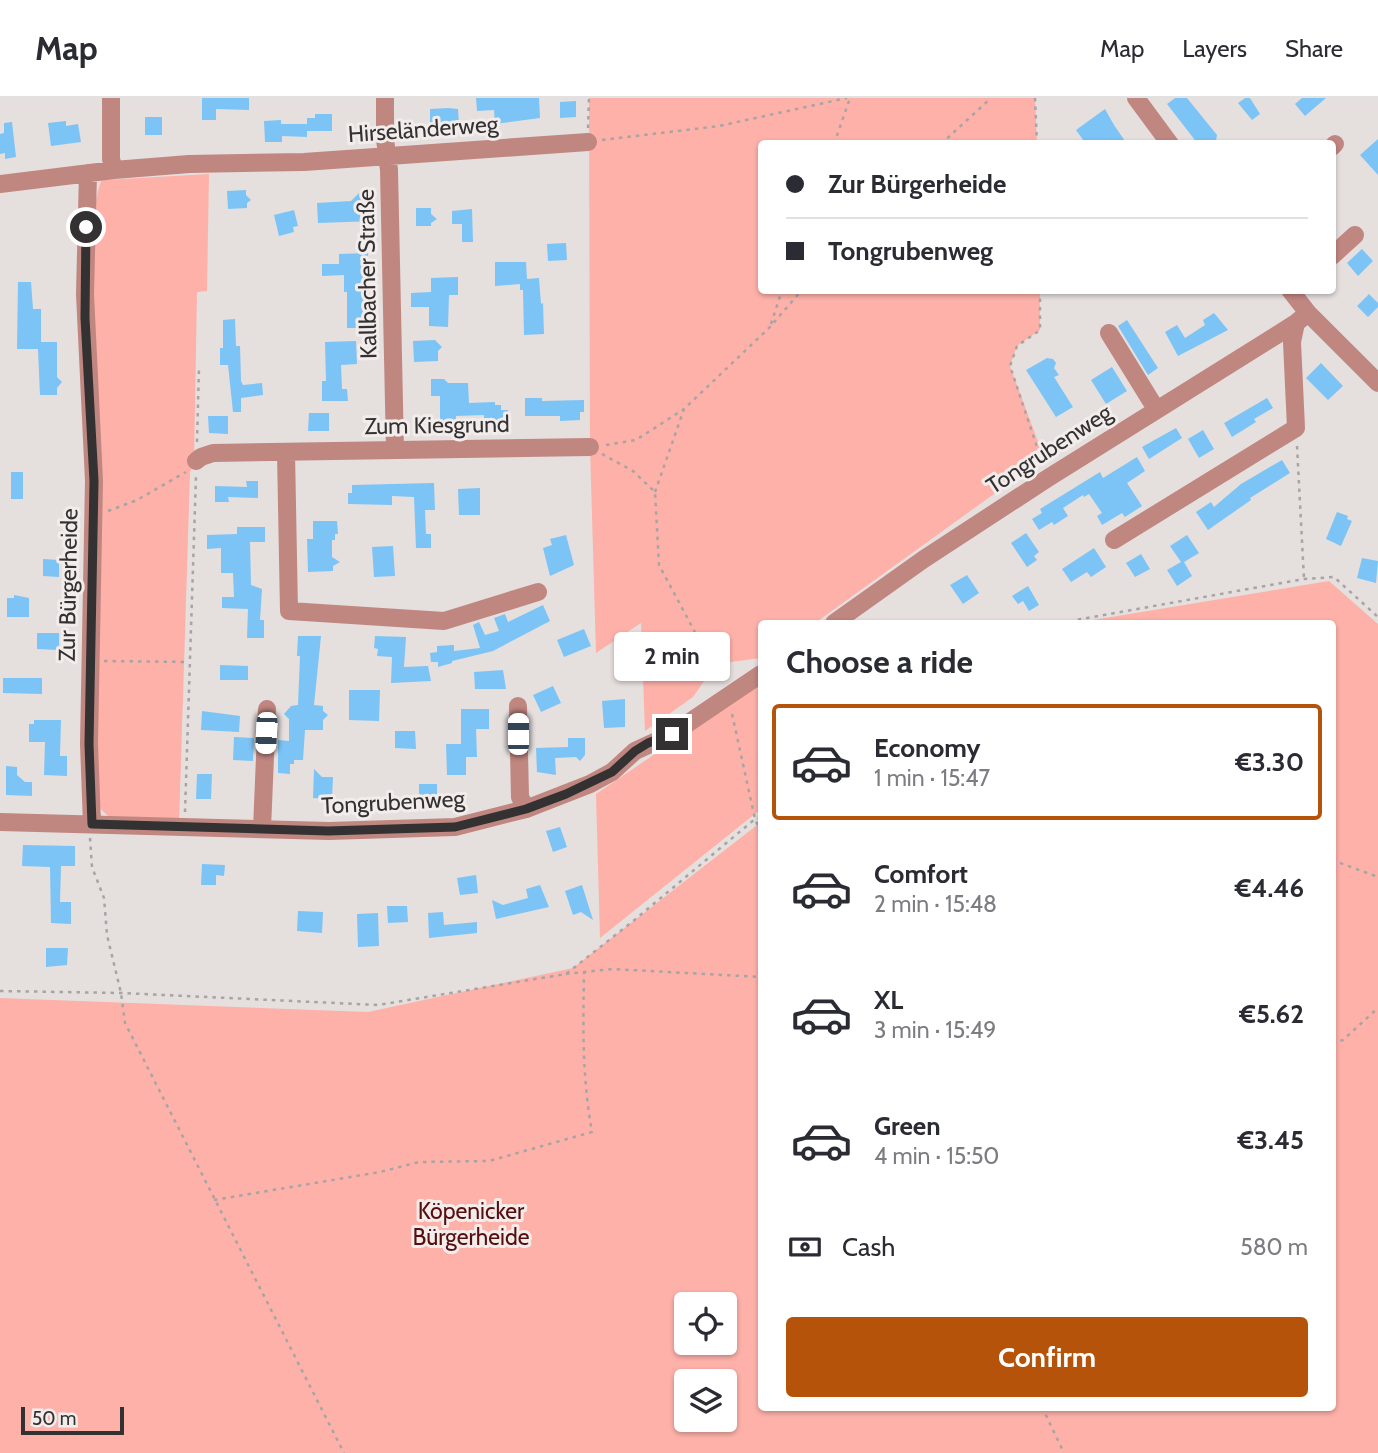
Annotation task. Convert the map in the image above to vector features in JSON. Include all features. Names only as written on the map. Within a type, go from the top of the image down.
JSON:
[{"type":"street","points":[[111,98],[111,159],[114,170]]},
{"type":"street","name":"Kallbacher Straße","points":[[385,98],[390,195],[395,450]]},
{"type":"street","points":[[1136,98],[1167,140]]},
{"type":"street","name":"Hirseländerweg","points":[[0,184],[189,164],[304,162],[588,142]]},
{"type":"street","name":"Zur Bürgerheide","points":[[88,173],[85,294],[94,510],[89,744],[92,824]]},
{"type":"street","points":[[1336,252],[1354,235]]},
{"type":"street","points":[[1292,294],[1302,318],[1378,383]]},
{"type":"street","points":[[1114,540],[1296,428],[1292,342],[1302,318]]},
{"type":"street","name":"Tongrubenweg","points":[[838,620],[924,559],[1048,478],[1302,318]]},
{"type":"street","points":[[1110,333],[1156,409]]},
{"type":"street","name":"Zum Kiesgrund","points":[[196,461],[213,453],[590,447]]},
{"type":"street","points":[[286,452],[289,611],[444,621],[538,592]]},
{"type":"street","name":"Tongrubenweg","points":[[0,822],[328,831],[455,827],[526,809],[604,777],[635,751],[672,734],[758,676]]},
{"type":"street","points":[[518,706],[520,797],[526,809]]},
{"type":"street","points":[[262,829],[267,709]]},
{"type":"path","points":[[589,98],[588,142],[719,126],[848,98],[835,140]]},
{"type":"path","points":[[945,140],[991,98]]},
{"type":"path","points":[[1035,98],[1037,140]]},
{"type":"path","points":[[769,328],[781,294]]},
{"type":"path","points":[[590,447],[636,439],[684,409],[769,328],[799,294]]},
{"type":"path","points":[[1040,294],[1040,330],[1017,346],[1010,366],[1048,478]]},
{"type":"path","points":[[184,826],[199,367]]},
{"type":"path","points":[[684,409],[655,492],[659,565],[728,697],[758,826]]},
{"type":"path","points":[[1296,428],[1304,579]]},
{"type":"path","points":[[590,447],[633,471],[655,492]]},
{"type":"path","points":[[94,510],[107,511],[137,500],[177,478],[196,461]]},
{"type":"path","points":[[1076,620],[1304,579],[1334,577],[1378,617]]},
{"type":"path","points":[[90,661],[189,662]]},
{"type":"path","points":[[566,974],[758,818]]},
{"type":"path","points":[[92,824],[92,867],[104,898],[107,935],[125,1023],[344,1453]]},
{"type":"path","points":[[1336,861],[1378,877]]},
{"type":"path","points":[[0,991],[121,993],[378,1005],[612,969],[758,977]]},
{"type":"path","points":[[214,1200],[380,1172],[418,1162],[489,1161],[592,1132],[585,1091],[582,1048],[584,973]]},
{"type":"path","points":[[1336,1042],[1343,1040],[1378,1008]]},
{"type":"path","points":[[1044,1411],[1064,1453]]},
{"type":"green space","points":[[589,98],[1035,98],[1037,140],[758,140],[758,294],[1040,294],[1040,330],[1017,346],[1010,366],[1044,458],[819,620],[758,620],[758,658],[716,664],[693,697],[645,731],[641,623],[596,653],[590,447]]},
{"type":"green space","points":[[209,174],[207,291],[197,292],[194,460],[190,473],[179,824],[109,817],[99,807],[96,785],[92,237],[97,195],[101,181],[104,180]]},
{"type":"green space","name":"Köpenicker Bürgerheide","points":[[1329,581],[1378,624],[1378,1453],[0,1453],[0,998],[368,1012],[573,968],[758,824],[758,1411],[1336,1411],[1336,620],[1093,620]]},
{"type":"green space","points":[[758,684],[758,811],[600,938],[596,794]]},
{"type":"building","points":[[202,98],[249,98],[249,110],[216,109],[216,120],[202,120]]},
{"type":"building","points":[[476,98],[539,98],[540,118],[495,124],[494,110],[477,111]]},
{"type":"building","points":[[1175,98],[1187,98],[1217,135],[1216,140],[1195,140],[1167,104]]},
{"type":"building","points":[[1250,98],[1260,114],[1252,120],[1238,103]]},
{"type":"building","points":[[1302,98],[1326,98],[1305,116],[1295,104]]},
{"type":"building","points":[[576,101],[576,117],[560,118],[560,102]]},
{"type":"building","points":[[430,109],[458,109],[459,124],[430,123]]},
{"type":"building","points":[[1105,109],[1124,140],[1083,140],[1076,130]]},
{"type":"building","points":[[315,114],[332,114],[332,131],[307,131],[307,137],[282,136],[282,142],[265,142],[264,121],[281,120],[281,124],[307,124],[307,118],[315,118]]},
{"type":"building","points":[[145,117],[162,117],[162,135],[145,135]]},
{"type":"building","points":[[66,121],[66,126],[78,124],[81,142],[51,146],[48,123]]},
{"type":"building","points":[[12,122],[16,157],[5,159],[5,153],[0,154],[0,134],[4,133],[4,123]]},
{"type":"building","points":[[1378,139],[1378,175],[1360,155]]},
{"type":"building","points":[[246,190],[246,195],[251,200],[247,203],[247,208],[228,209],[227,191]]},
{"type":"building","points":[[360,192],[363,196],[373,195],[374,221],[318,223],[317,203],[351,201]]},
{"type":"building","points":[[416,208],[431,208],[431,214],[437,219],[431,226],[416,226]]},
{"type":"building","points":[[472,209],[473,242],[462,242],[462,224],[452,224],[452,211]]},
{"type":"building","points":[[294,210],[298,226],[293,227],[294,232],[279,236],[274,215]]},
{"type":"building","points":[[566,243],[567,260],[548,261],[547,244]]},
{"type":"building","points":[[1362,249],[1373,261],[1358,276],[1347,263]]},
{"type":"building","points":[[368,253],[366,328],[347,328],[344,275],[322,276],[322,264],[339,264],[339,254]]},
{"type":"building","points":[[495,262],[526,262],[527,279],[539,278],[544,334],[524,335],[523,290],[520,290],[520,284],[495,286]]},
{"type":"building","points":[[458,277],[458,295],[449,295],[448,327],[429,326],[429,307],[411,307],[411,293],[431,292],[431,278]]},
{"type":"building","points":[[18,282],[31,282],[33,309],[41,309],[41,342],[57,342],[57,377],[62,382],[57,388],[57,395],[40,395],[38,349],[17,349]]},
{"type":"building","points":[[1369,294],[1378,303],[1378,307],[1368,317],[1357,306]]},
{"type":"building","points":[[1214,313],[1228,330],[1178,356],[1165,332],[1177,325],[1185,338],[1205,325],[1203,320]]},
{"type":"building","points":[[235,319],[236,346],[240,346],[241,381],[243,385],[262,383],[263,395],[241,398],[241,412],[233,412],[228,365],[220,365],[223,320]]},
{"type":"building","points":[[1127,320],[1158,368],[1148,375],[1118,326]]},
{"type":"building","points":[[435,340],[442,347],[438,351],[438,361],[414,362],[413,341]]},
{"type":"building","points":[[356,341],[357,364],[341,365],[342,389],[347,389],[348,401],[322,401],[322,381],[326,381],[325,342]]},
{"type":"building","points":[[1047,358],[1056,363],[1054,368],[1059,375],[1054,377],[1073,407],[1056,417],[1026,370]]},
{"type":"building","points":[[1321,363],[1343,386],[1328,400],[1306,378]]},
{"type":"building","points":[[1112,367],[1127,391],[1106,404],[1091,380]]},
{"type":"building","points":[[431,379],[444,379],[448,383],[468,383],[469,403],[495,402],[495,405],[501,405],[501,410],[508,410],[508,421],[484,423],[484,415],[456,416],[456,424],[440,424],[440,396],[431,396]]},
{"type":"building","points":[[525,398],[542,398],[542,401],[584,400],[584,412],[580,412],[580,420],[560,421],[560,416],[525,416]]},
{"type":"building","points":[[1267,398],[1273,408],[1232,437],[1224,423]]},
{"type":"building","points":[[309,413],[329,413],[329,431],[308,431]]},
{"type":"building","points":[[208,416],[228,416],[228,434],[209,433]]},
{"type":"building","points":[[1176,428],[1182,438],[1149,459],[1142,447]]},
{"type":"building","points":[[1203,430],[1214,449],[1199,458],[1188,439]]},
{"type":"building","points":[[1137,457],[1145,471],[1127,483],[1142,506],[1125,517],[1122,513],[1102,525],[1097,516],[1102,513],[1089,494],[1084,497],[1083,495],[1063,508],[1068,516],[1039,530],[1032,519],[1042,513],[1040,509],[1100,472],[1103,478]]},
{"type":"building","points":[[1282,460],[1290,473],[1250,498],[1251,500],[1208,530],[1196,512],[1211,502],[1214,507],[1241,484]]},
{"type":"building","points":[[11,472],[23,472],[23,499],[11,499]]},
{"type":"building","points":[[246,481],[258,481],[258,498],[228,497],[229,502],[215,502],[215,486],[247,487]]},
{"type":"building","points":[[434,483],[435,510],[425,510],[426,534],[431,534],[431,548],[416,548],[414,497],[392,496],[392,505],[348,504],[348,493],[352,493],[352,485]]},
{"type":"building","points":[[480,488],[480,515],[459,515],[458,489]]},
{"type":"building","points":[[1337,512],[1348,516],[1347,519],[1352,521],[1341,546],[1326,539]]},
{"type":"building","points":[[313,521],[337,521],[338,534],[335,534],[335,540],[332,540],[332,557],[340,562],[333,566],[333,571],[308,572],[307,539],[313,539]]},
{"type":"building","points":[[237,527],[265,527],[265,542],[250,542],[251,585],[262,589],[260,620],[264,620],[264,638],[247,638],[248,609],[222,608],[222,597],[234,597],[233,573],[221,573],[221,548],[207,549],[207,535],[237,534]]},
{"type":"building","points":[[1026,533],[1039,552],[1034,556],[1037,560],[1027,567],[1011,543]]},
{"type":"building","points":[[566,535],[574,565],[550,576],[543,548],[552,545],[550,539]]},
{"type":"building","points":[[1187,535],[1199,553],[1184,562],[1192,576],[1177,586],[1167,570],[1181,562],[1170,546]]},
{"type":"building","points":[[393,546],[395,576],[374,577],[372,547]]},
{"type":"building","points":[[1094,548],[1106,567],[1091,577],[1087,572],[1071,582],[1062,569]]},
{"type":"building","points":[[1141,554],[1150,569],[1135,577],[1126,563]]},
{"type":"building","points":[[1362,558],[1378,561],[1376,583],[1357,578]]},
{"type":"building","points":[[43,559],[59,560],[59,577],[43,576]]},
{"type":"building","points":[[967,575],[979,593],[963,604],[950,585]]},
{"type":"building","points":[[1028,586],[1039,605],[1029,611],[1023,601],[1018,604],[1012,596]]},
{"type":"building","points":[[14,595],[29,598],[29,617],[7,617],[7,598],[14,598]]},
{"type":"building","points":[[543,605],[550,621],[493,651],[438,667],[438,662],[431,662],[430,653],[437,652],[437,646],[454,645],[454,651],[480,648],[473,625],[479,622],[485,635],[499,631],[494,618],[505,614],[508,622]]},
{"type":"building","points":[[584,629],[591,646],[564,657],[557,640]]},
{"type":"building","points":[[37,633],[59,633],[59,650],[37,649]]},
{"type":"building","points":[[298,636],[321,636],[314,705],[323,706],[323,711],[328,715],[323,720],[323,730],[305,730],[303,760],[294,760],[294,764],[290,764],[290,774],[278,773],[278,740],[289,741],[289,719],[284,714],[291,706],[298,705]]},
{"type":"building","points":[[375,636],[406,637],[404,667],[428,666],[431,681],[391,683],[392,657],[377,656],[378,649],[374,648]]},
{"type":"building","points":[[220,665],[248,666],[248,680],[220,680]]},
{"type":"building","points":[[503,670],[506,689],[475,689],[474,672]]},
{"type":"building","points":[[3,678],[42,678],[42,694],[3,693]]},
{"type":"building","points":[[553,686],[561,703],[541,712],[533,695]]},
{"type":"building","points":[[349,690],[380,690],[379,721],[349,720]]},
{"type":"building","points":[[625,699],[625,727],[604,728],[602,701]]},
{"type":"building","points":[[461,709],[489,709],[489,729],[476,729],[477,757],[466,757],[466,775],[447,775],[446,744],[461,744]]},
{"type":"building","points":[[202,711],[240,716],[239,732],[201,730]]},
{"type":"building","points":[[34,720],[61,720],[60,756],[67,756],[67,776],[44,775],[45,742],[29,742],[29,724],[34,724]]},
{"type":"building","points":[[395,731],[415,731],[416,749],[395,748]]},
{"type":"building","points":[[234,737],[254,738],[253,761],[233,760]]},
{"type":"building","points":[[568,738],[585,738],[585,755],[580,761],[576,757],[555,758],[556,775],[537,772],[536,748],[568,747]]},
{"type":"building","points":[[6,766],[17,767],[17,775],[25,782],[32,782],[32,796],[6,795]]},
{"type":"building","points":[[314,769],[322,777],[333,777],[332,799],[313,798]]},
{"type":"building","points":[[197,774],[212,774],[211,799],[196,799]]},
{"type":"building","points":[[419,784],[437,784],[437,802],[419,801]]},
{"type":"building","points":[[560,827],[567,847],[553,852],[546,831]]},
{"type":"building","points":[[23,845],[75,846],[75,866],[61,866],[60,902],[71,902],[71,924],[51,923],[50,867],[22,866]]},
{"type":"building","points":[[202,864],[225,865],[224,876],[216,875],[216,885],[201,885]]},
{"type":"building","points":[[476,875],[478,893],[460,895],[457,878]]},
{"type":"building","points":[[540,885],[549,907],[496,919],[492,900],[503,905],[528,898],[526,889]]},
{"type":"building","points":[[582,885],[593,920],[581,912],[573,915],[565,891]]},
{"type":"building","points":[[387,906],[407,906],[408,922],[388,923]]},
{"type":"building","points":[[298,911],[323,912],[322,933],[297,931]]},
{"type":"building","points":[[443,912],[444,925],[477,922],[477,933],[429,938],[428,913]]},
{"type":"building","points":[[378,913],[379,946],[358,947],[357,914]]},
{"type":"building","points":[[46,948],[68,948],[67,965],[46,967]]},
{"type":"route","points":[[86,227],[85,318],[94,481],[89,744],[92,824],[328,831],[455,827],[526,809],[590,784],[612,772],[648,743],[672,734]]}]
